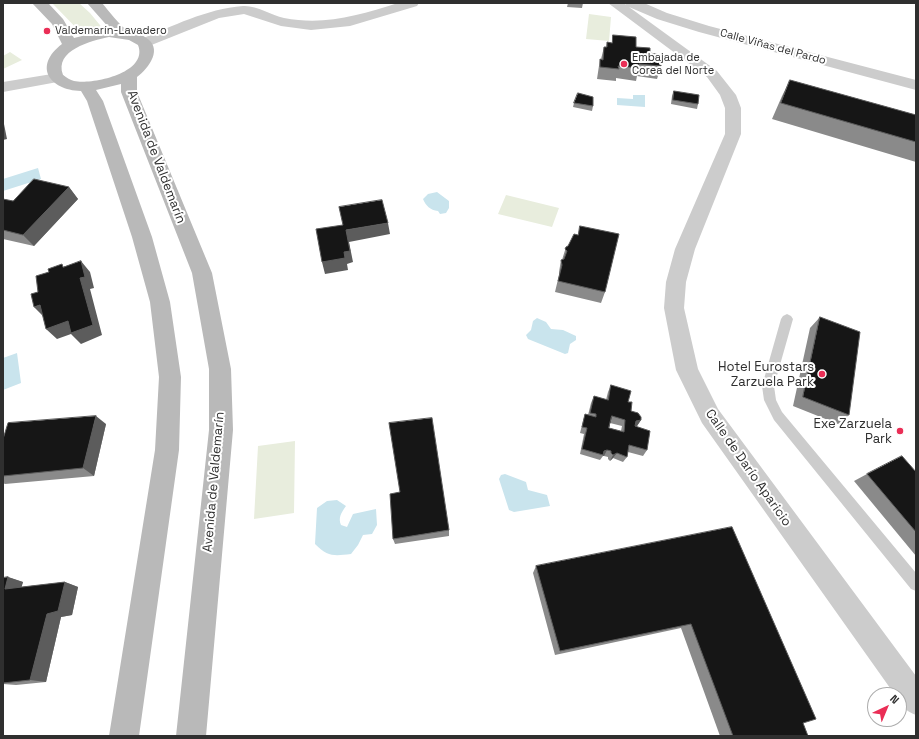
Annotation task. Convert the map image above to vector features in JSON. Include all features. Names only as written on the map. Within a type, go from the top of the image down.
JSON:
[{"type":"street","points":[[39,3],[46,8],[61,27],[70,46]]},
{"type":"street","points":[[94,3],[123,34]]},
{"type":"street","points":[[144,43],[216,14],[246,6],[281,22],[311,26],[350,22],[412,3]]},
{"type":"street","name":"Calle de Darío Aparicio","points":[[615,3],[655,25],[712,74],[724,88],[731,101],[735,117],[733,134],[685,249],[676,282],[674,308],[687,370],[710,416],[916,700]]},
{"type":"street","name":"Calle Viñas del Pardo","points":[[632,3],[655,25],[682,22],[916,85]]},
{"type":"street","points":[[655,25],[663,30],[682,22]]},
{"type":"street","points":[[123,34],[135,37],[144,43],[148,50],[146,59],[140,68],[129,75],[106,84],[85,86],[70,84],[56,71],[58,56],[70,46],[86,38],[99,35],[123,34]]},
{"type":"street","points":[[4,87],[56,71]]},
{"type":"street","name":"Avenida de Valdemarín","points":[[129,75],[129,92],[202,273],[220,369],[221,430],[191,736]]},
{"type":"street","points":[[85,86],[95,101],[142,237],[160,302],[170,377],[167,450],[124,736]]},
{"type":"lane","points":[[787,319],[768,386],[770,400],[778,416],[916,584]]},
{"type":"green space","points":[[52,3],[79,3],[90,13],[104,30],[84,36]]},
{"type":"green space","points":[[589,14],[611,17],[609,41],[586,39]]},
{"type":"green space","points":[[10,52],[22,60],[3,69],[3,56]]},
{"type":"green space","points":[[506,195],[559,208],[552,227],[498,214]]},
{"type":"green space","points":[[295,441],[294,513],[254,519],[258,446]]},
{"type":"water","points":[[633,95],[645,95],[645,107],[617,105],[617,98],[633,99]]},
{"type":"water","points":[[38,168],[41,179],[3,191],[3,179]]},
{"type":"water","points":[[437,192],[449,201],[449,208],[446,213],[440,214],[438,211],[431,209],[427,206],[423,199],[428,194]]},
{"type":"water","points":[[537,318],[546,322],[551,329],[563,330],[576,336],[576,340],[570,344],[568,353],[565,354],[528,339],[526,335],[531,330],[533,321]]},
{"type":"water","points":[[17,353],[21,383],[3,390],[3,358]]},
{"type":"water","points":[[505,474],[526,482],[528,490],[547,495],[550,506],[514,512],[509,510],[499,479],[501,475]]},
{"type":"water","points":[[337,500],[346,506],[341,513],[340,520],[341,525],[347,527],[353,514],[376,509],[377,525],[372,534],[363,535],[351,554],[332,555],[315,544],[317,508],[327,501]]},
{"type":"building","points":[[613,35],[636,37],[636,47],[650,48],[650,53],[661,55],[661,66],[639,64],[639,68],[618,66],[619,69],[600,67],[600,59],[603,60],[604,47],[607,47],[607,42],[612,43]]},
{"type":"building","points":[[790,80],[916,115],[916,142],[781,103]]},
{"type":"building","points":[[674,91],[699,95],[698,104],[673,100]]},
{"type":"building","points":[[578,93],[593,97],[593,106],[574,103]]},
{"type":"building","points":[[34,179],[69,187],[23,235],[3,230],[3,199],[13,201]]},
{"type":"building","points":[[382,200],[388,223],[346,230],[350,251],[344,252],[345,258],[322,262],[316,229],[343,225],[339,207]]},
{"type":"building","points":[[580,226],[619,234],[605,292],[558,281],[562,265],[561,260],[564,259],[567,251],[565,249],[574,234],[578,235]]},
{"type":"building","points":[[81,261],[85,277],[80,278],[93,325],[71,333],[68,321],[46,329],[40,305],[34,307],[31,294],[38,292],[36,276],[49,272],[48,269],[62,264],[63,267]]},
{"type":"building","name":"Hotel Eurostars Zarzuela Park","points":[[820,317],[860,332],[849,415],[803,397]]},
{"type":"building","points":[[611,385],[631,391],[628,402],[632,402],[631,411],[638,413],[641,417],[641,420],[636,421],[635,426],[650,431],[647,450],[629,445],[627,457],[617,453],[613,455],[611,451],[607,450],[604,451],[603,455],[582,449],[587,428],[582,427],[585,414],[596,417],[596,414],[590,413],[594,396],[608,400]],"holes":[[[612,416],[625,420],[624,432],[609,428]]]},
{"type":"building","points":[[96,416],[83,468],[3,476],[3,439],[8,423]]},
{"type":"building","points":[[432,418],[449,530],[393,539],[390,494],[400,492],[389,423]]},
{"type":"building","points":[[902,456],[916,472],[916,532],[867,474]]},
{"type":"building","points":[[732,527],[816,719],[803,723],[808,736],[733,736],[691,624],[560,651],[536,566]]},
{"type":"building","points":[[8,577],[5,589],[65,582],[58,611],[47,614],[30,680],[3,683],[3,578]]},
{"type":"place","name":"Valdemarín-Lavadero","points":[[47,31]]},
{"type":"place","name":"Embajada de Corea del Norte","points":[[624,64]]},
{"type":"place","name":"Hotel Eurostars Zarzuela Park","points":[[822,374]]},
{"type":"place","name":"Exe Zarzuela Park","points":[[900,431]]}]
